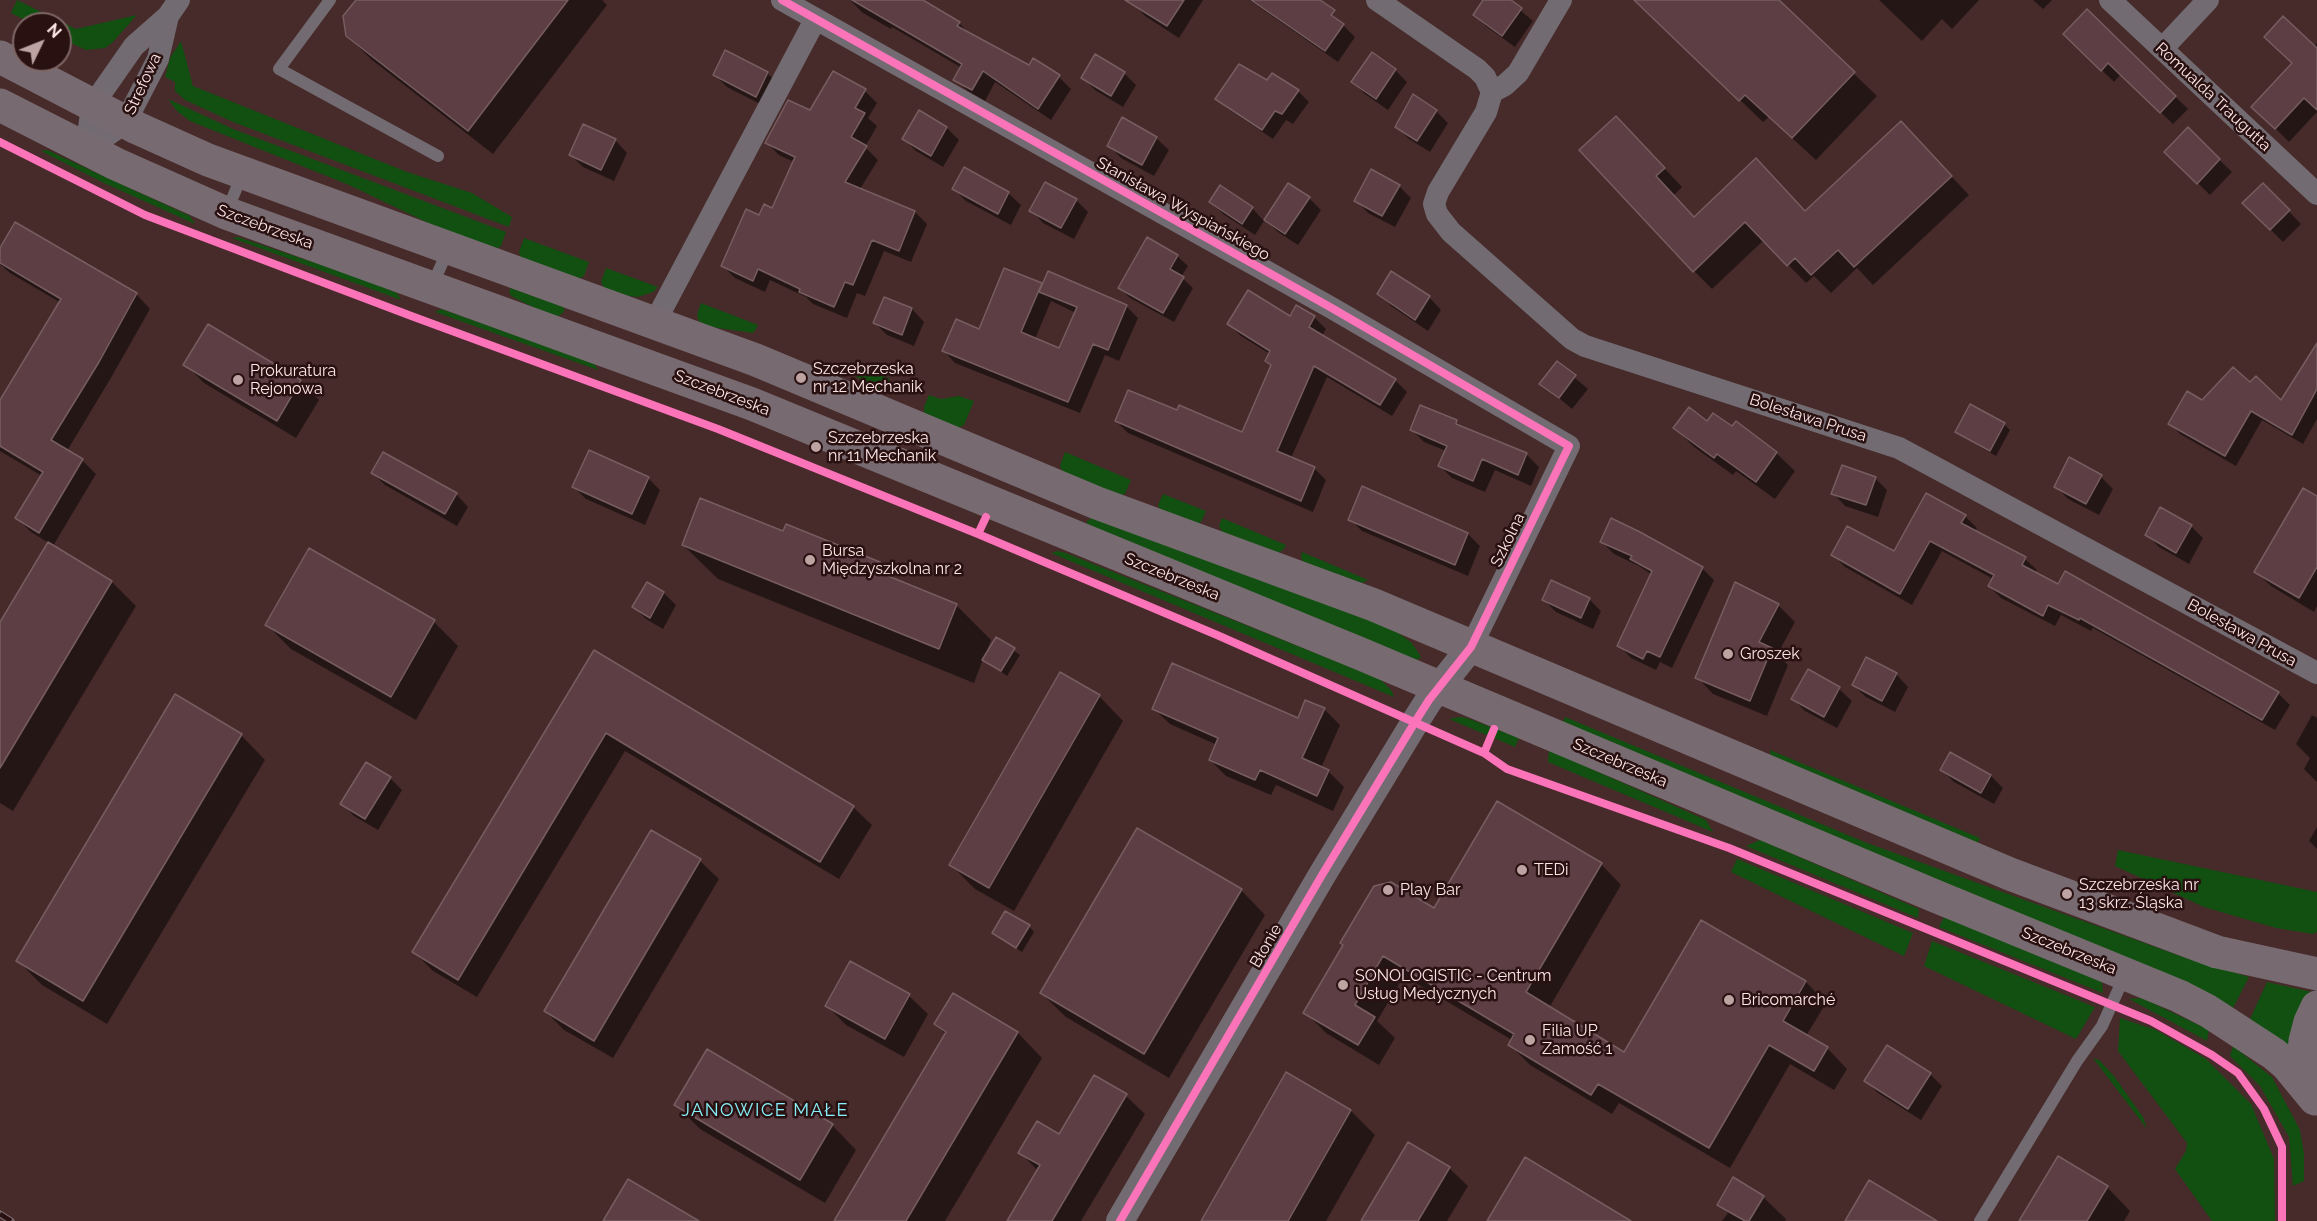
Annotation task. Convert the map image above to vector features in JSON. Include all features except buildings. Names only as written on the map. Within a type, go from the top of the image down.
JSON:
[{"type":"main road","name":"Szczebrzeska","points":[[0,57],[125,123],[243,174],[765,363],[1049,505],[1439,687],[2179,996],[2242,1032],[2287,1065],[2316,1101]]},
{"type":"main road","name":"Szczebrzeska","points":[[0,105],[86,150],[226,213],[752,404],[1049,505],[1137,518],[1329,588],[2010,874],[2217,952],[2317,974]]},
{"type":"main road","points":[[2316,1101],[2307,1081],[2303,1061],[2307,1031],[2317,1007]]},
{"type":"street","name":"Stanisława Wyspiańskiego","points":[[782,0],[1330,307],[1569,446]]},
{"type":"street","points":[[1377,0],[1477,69],[1485,77],[1492,92],[1505,85],[1518,73],[1561,0]]},
{"type":"street","name":"Romualda Traugutta","points":[[2110,0],[2317,194]]},
{"type":"street","points":[[2162,49],[2208,0]]},
{"type":"street","name":"Strefowa","points":[[86,150],[92,106],[134,46],[174,8]]},
{"type":"street","name":"Strefowa","points":[[86,150],[125,123],[158,59],[174,8]]},
{"type":"street","points":[[655,322],[815,20]]},
{"type":"street","name":"Bolesława Prusa","points":[[1492,92],[1486,112],[1438,192],[1434,204],[1437,214],[1451,232],[1572,339],[1599,351],[1899,448],[2317,673]]},
{"type":"street","name":"Szkolna","points":[[1471,646],[1569,446]]},
{"type":"street","name":"Błonie","points":[[1120,1221],[1322,875],[1415,722],[1471,646]]},
{"type":"lane","points":[[330,0],[279,69],[438,156]]},
{"type":"lane","points":[[226,213],[243,174]]},
{"type":"lane","points":[[431,287],[448,249]]},
{"type":"lane","points":[[1980,1221],[2077,1061],[2102,1026],[2125,974]]},
{"type":"green space","points":[[17,0],[41,12],[12,12]]},
{"type":"green space","points":[[137,15],[105,48],[86,50],[72,44],[72,27],[76,29]]},
{"type":"green space","points":[[181,41],[193,86],[407,172],[472,193],[512,217],[509,227],[233,122],[185,100],[175,91],[175,82],[165,77],[170,58]]},
{"type":"green space","points":[[168,99],[233,129],[506,232],[501,246],[496,249],[441,229],[349,185],[190,121],[177,111]]},
{"type":"green space","points":[[47,150],[190,216],[195,224],[104,183],[41,151]]},
{"type":"green space","points":[[238,237],[363,279],[397,293],[401,300],[232,238]]},
{"type":"green space","points":[[524,238],[589,262],[584,276],[578,279],[521,258],[519,252]]},
{"type":"green space","points":[[606,268],[658,287],[653,292],[638,297],[604,288],[601,282]]},
{"type":"green space","points":[[511,288],[564,307],[564,312],[557,317],[537,309],[511,296],[509,290]]},
{"type":"green space","points":[[701,303],[758,325],[753,333],[711,327],[699,322],[697,315]]},
{"type":"green space","points":[[441,309],[594,363],[598,370],[435,312]]},
{"type":"green space","points":[[852,362],[890,379],[887,387],[881,391],[853,375]]},
{"type":"green space","points":[[929,395],[941,399],[959,396],[974,401],[964,425],[958,428],[924,414]]},
{"type":"green space","points":[[1065,452],[1131,480],[1125,494],[1120,496],[1063,472],[1060,466]]},
{"type":"green space","points":[[1163,494],[1206,511],[1202,520],[1199,524],[1160,510],[1158,505]]},
{"type":"green space","points":[[1091,518],[1393,629],[1412,643],[1421,657],[1416,661],[1087,526],[1087,521]]},
{"type":"green space","points":[[1222,518],[1286,545],[1278,553],[1222,532],[1219,526]]},
{"type":"green space","points":[[1058,551],[1380,679],[1391,690],[1394,697],[1051,553]]},
{"type":"green space","points":[[1302,552],[1368,580],[1362,583],[1303,562]]},
{"type":"green space","points":[[1460,717],[1519,738],[1515,747],[1449,719]]},
{"type":"green space","points":[[1565,717],[1867,843],[2183,957],[2249,977],[2233,1008],[1562,723]]},
{"type":"green space","points":[[1549,750],[1706,820],[1713,832],[1548,762]]},
{"type":"green space","points":[[1770,750],[1980,838],[1978,843],[1770,755]]},
{"type":"green space","points":[[1760,840],[1919,909],[1918,918],[1746,846]]},
{"type":"green space","points":[[2118,850],[2317,892],[2317,932],[2313,934],[2276,928],[2204,907],[2115,866]]},
{"type":"green space","points":[[1737,859],[1913,933],[1904,956],[1731,872]]},
{"type":"green space","points":[[1944,917],[2102,982],[2103,993],[1939,927]]},
{"type":"green space","points":[[1932,941],[2095,1007],[2076,1039],[1924,966]]},
{"type":"green space","points":[[2267,982],[2312,992],[2296,1018],[2292,1048],[2250,1019]]},
{"type":"green space","points":[[2142,998],[2209,1030],[2207,1041],[2129,999]]},
{"type":"green space","points":[[2120,1018],[2156,1030],[2206,1059],[2251,1104],[2274,1159],[2275,1221],[2212,1221],[2175,1169],[2186,1151],[2187,1143],[2118,1051]]},
{"type":"green space","points":[[2233,1046],[2272,1077],[2300,1130],[2304,1154],[2304,1181],[2293,1186],[2289,1137],[2260,1086],[2230,1056]]},
{"type":"green space","points":[[2093,1058],[2099,1060],[2114,1076],[2143,1117],[2147,1129]]},
{"type":"railway","points":[[0,1214],[11,1221]]},
{"type":"cycle path","points":[[782,0],[1330,307],[1569,446],[1471,647],[1429,700],[1415,722],[1322,875],[1120,1221]]},
{"type":"cycle path","points":[[0,142],[145,215],[718,429],[978,534]]},
{"type":"cycle path","points":[[986,517],[978,534],[1217,635],[1484,753]]},
{"type":"cycle path","points":[[1494,729],[1484,753],[1507,769],[1729,848],[2151,1021],[2212,1055],[2238,1073],[2264,1109],[2282,1147],[2282,1221]]},
{"type":"place","name":"Szczebrzeska nr 12 Mechanik","points":[[801,378]]},
{"type":"place","name":"Prokuratura Rejonowa","points":[[238,380]]},
{"type":"place","name":"Szczebrzeska nr 11 Mechanik","points":[[816,447]]},
{"type":"place","name":"Bursa Międzyszkolna nr 2","points":[[810,560]]},
{"type":"place","name":"Groszek","points":[[1728,654]]},
{"type":"place","name":"TEDi","points":[[1522,870]]},
{"type":"place","name":"Play Bar","points":[[1388,890]]},
{"type":"place","name":"Szczebrzeska nr 13 skrz. Śląska","points":[[2067,894]]},
{"type":"place","name":"SONOLOGISTIC - Centrum Usług Medycznych","points":[[1343,985]]},
{"type":"place","name":"Bricomarché","points":[[1729,1000]]},
{"type":"place","name":"Filia UP Zamość 1","points":[[1530,1040]]},
{"type":"district","name":"JANOWICE MAŁE","points":[[765,1111]]}]
